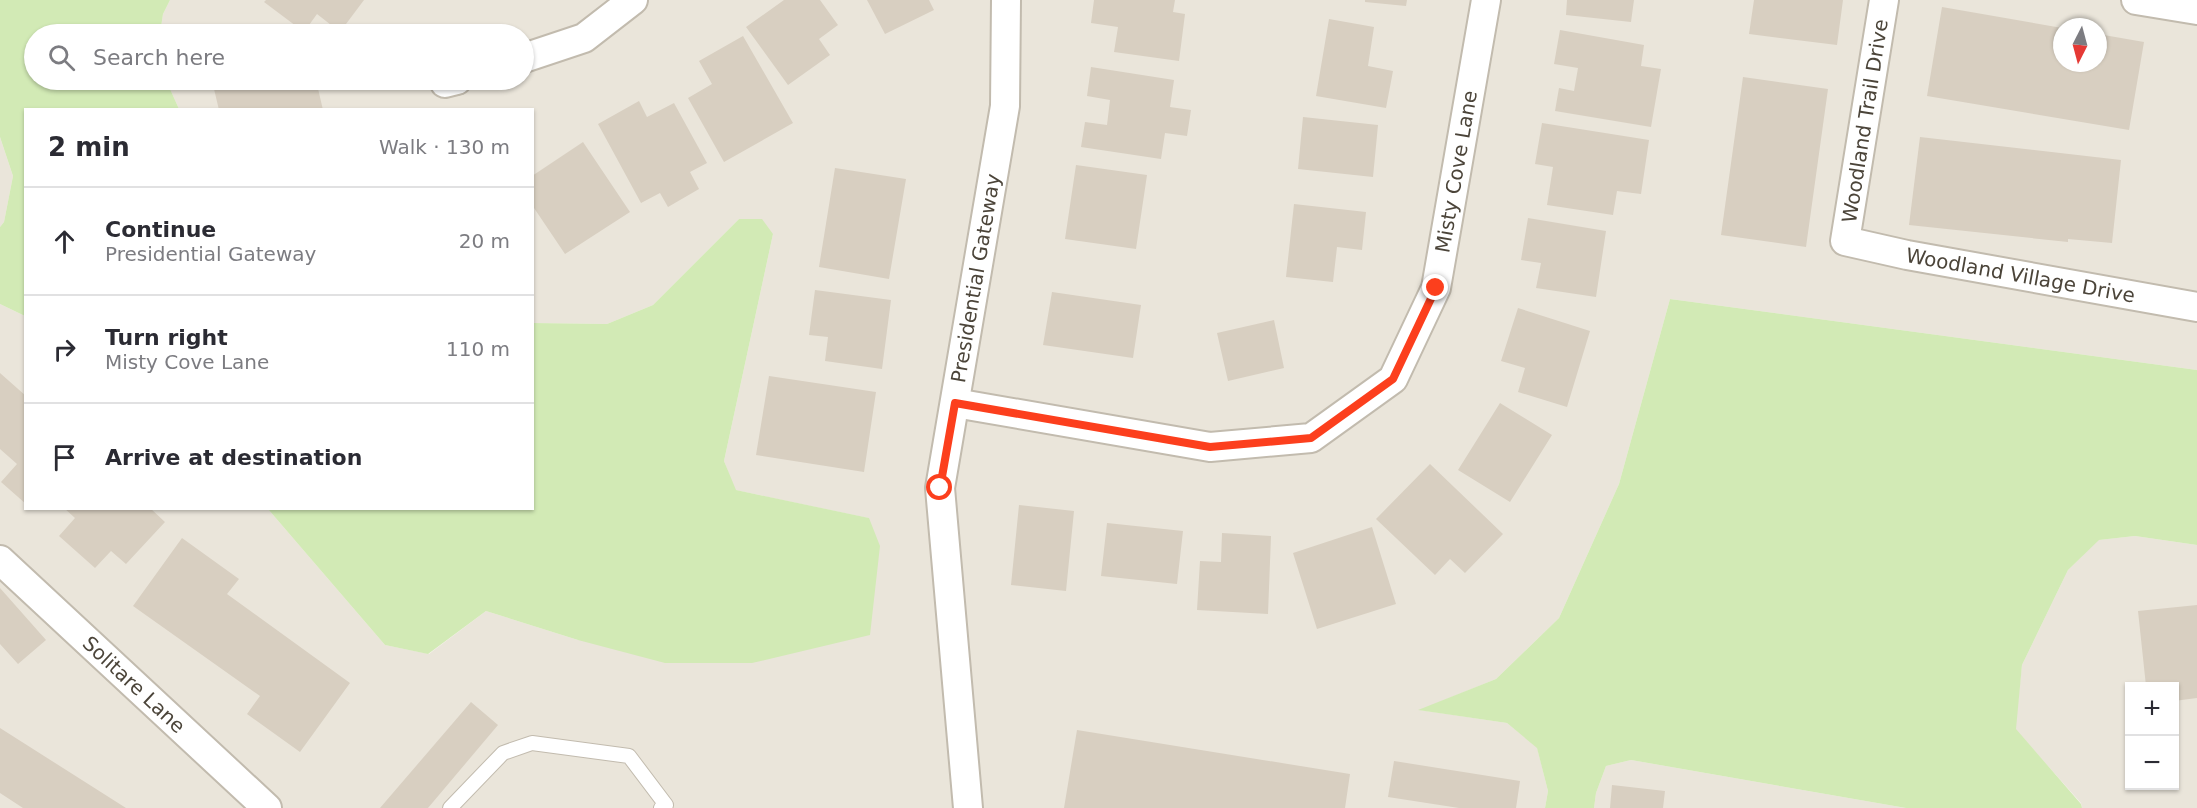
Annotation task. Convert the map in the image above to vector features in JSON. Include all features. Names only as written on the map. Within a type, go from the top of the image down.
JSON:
[{"type":"street","points":[[534,55],[584,38],[633,0]]},
{"type":"street","name":"Presidential Gateway","points":[[968,808],[940,488],[1005,106],[1006,0]]},
{"type":"street","name":"Misty Cove Lane","points":[[955,403],[1210,447],[1311,438],[1393,379],[1436,288],[1486,0]]},
{"type":"street","name":"Woodland Trail Drive","points":[[1845,242],[1884,0]]},
{"type":"street","points":[[2136,0],[2197,10]]},
{"type":"street","name":"Woodland Village Drive","points":[[1845,242],[2197,307]]},
{"type":"street","name":"Solitare Lane","points":[[0,560],[267,808]]},
{"type":"lane","points":[[450,808],[503,753],[532,743],[629,756],[666,805],[661,808]]},
{"type":"shaded area","points":[[170,0],[2197,0],[2197,370],[1670,299],[1619,484],[1559,618],[1496,679],[1420,710],[1507,723],[1537,747],[1548,791],[1545,808],[0,808],[0,304],[24,316],[24,510],[269,510],[385,645],[429,654],[486,611],[578,640],[868,518],[735,490],[724,461],[773,234],[739,219],[653,305],[607,324],[534,323],[534,108],[179,108],[170,90],[534,90],[534,24],[162,24],[163,14]]},
{"type":"shaded area","points":[[0,137],[13,176],[4,222],[0,227]]},
{"type":"shaded area","points":[[2135,536],[2197,545],[2197,808],[2082,808],[2081,803],[2015,729],[2022,665],[2068,570],[2098,540]]},
{"type":"shaded area","points":[[1631,760],[1906,808],[1594,808],[1596,793],[1606,766]]},
{"type":"green space","points":[[0,0],[170,0],[163,14],[162,24],[24,24],[24,90],[170,90],[179,108],[24,108],[24,316],[0,304],[0,227],[4,222],[13,176],[0,137]]},
{"type":"green space","points":[[739,219],[762,219],[773,234],[724,461],[736,490],[869,518],[880,546],[870,635],[752,663],[665,663],[578,640],[486,611],[428,654],[385,645],[269,510],[534,510],[534,323],[607,324],[653,305]]},
{"type":"green space","points":[[1670,299],[2197,370],[2197,545],[2135,536],[2099,540],[2068,570],[2022,665],[2016,729],[2082,808],[1906,808],[1631,760],[1606,766],[1596,793],[1594,808],[1545,808],[1548,791],[1537,748],[1507,723],[1418,710],[1496,679],[1559,618],[1619,484]]},
{"type":"building","points":[[266,0],[364,0],[346,24],[330,24],[317,14],[310,24],[293,24],[264,2]]},
{"type":"building","points":[[784,0],[820,0],[838,25],[819,39],[830,55],[788,85],[746,27]]},
{"type":"building","points":[[867,0],[929,0],[934,10],[885,34]]},
{"type":"building","points":[[1094,0],[1175,0],[1173,12],[1185,14],[1179,61],[1114,52],[1118,27],[1091,23]]},
{"type":"building","points":[[1365,0],[1407,0],[1406,6],[1365,2]]},
{"type":"building","points":[[1567,0],[1634,0],[1631,22],[1566,15]]},
{"type":"building","points":[[1754,0],[1843,0],[1837,45],[1749,34]]},
{"type":"building","points":[[1942,7],[2053,26],[2053,72],[2107,72],[2107,36],[2144,42],[2129,130],[1927,96]]},
{"type":"building","points":[[1329,19],[1374,27],[1368,66],[1393,71],[1386,108],[1316,96]]},
{"type":"building","points":[[1560,30],[1644,45],[1641,66],[1661,69],[1651,127],[1555,111],[1559,88],[1574,91],[1578,68],[1554,64]]},
{"type":"building","points":[[743,36],[793,123],[724,162],[688,98],[712,84],[699,61]]},
{"type":"building","points":[[1091,67],[1174,80],[1170,107],[1191,110],[1187,136],[1165,133],[1161,159],[1081,147],[1085,122],[1107,125],[1110,100],[1087,96]]},
{"type":"building","points":[[1743,77],[1828,89],[1806,247],[1721,235]]},
{"type":"building","points":[[214,90],[318,90],[323,108],[219,108]]},
{"type":"building","points":[[639,101],[647,117],[674,103],[707,163],[690,172],[699,189],[668,207],[660,193],[641,203],[598,124]]},
{"type":"building","points":[[1303,117],[1378,125],[1373,177],[1298,169]]},
{"type":"building","points":[[1542,123],[1649,140],[1641,194],[1617,191],[1613,215],[1547,205],[1553,167],[1535,164]]},
{"type":"building","points":[[1920,137],[2121,160],[2112,243],[2068,239],[2068,242],[1909,225]]},
{"type":"building","points":[[583,142],[630,212],[565,254],[534,208],[534,175]]},
{"type":"building","points":[[1076,165],[1147,175],[1136,249],[1065,239]]},
{"type":"building","points":[[835,168],[906,179],[889,279],[819,267]]},
{"type":"building","points":[[1294,204],[1366,212],[1362,250],[1337,247],[1333,282],[1286,277]]},
{"type":"building","points":[[1528,218],[1606,231],[1596,297],[1536,288],[1541,263],[1521,260]]},
{"type":"building","points":[[815,290],[891,300],[882,369],[825,361],[828,337],[809,335]]},
{"type":"building","points":[[1052,292],[1141,305],[1133,358],[1043,345]]},
{"type":"building","points":[[1518,308],[1590,331],[1567,407],[1518,392],[1525,368],[1501,361]]},
{"type":"building","points":[[1274,320],[1284,368],[1228,381],[1217,333]]},
{"type":"building","points":[[0,373],[24,394],[24,502],[1,482],[17,464],[0,449]]},
{"type":"building","points":[[769,376],[876,392],[864,472],[756,455]]},
{"type":"building","points":[[1500,403],[1552,435],[1510,502],[1458,470]]},
{"type":"building","points":[[1430,464],[1503,534],[1465,573],[1450,559],[1435,575],[1376,519]]},
{"type":"building","points":[[1019,505],[1074,511],[1066,591],[1011,585]]},
{"type":"building","points":[[66,510],[152,510],[165,522],[126,564],[111,551],[95,568],[59,536],[75,518]]},
{"type":"building","points":[[1107,523],[1183,531],[1177,584],[1101,576]]},
{"type":"building","points":[[1372,527],[1396,604],[1317,629],[1293,553]]},
{"type":"building","points":[[1222,533],[1271,536],[1268,614],[1197,610],[1200,561],[1221,562]]},
{"type":"building","points":[[182,538],[239,579],[227,594],[350,683],[300,752],[247,714],[260,696],[133,606]]},
{"type":"building","points":[[0,588],[46,640],[18,664],[0,644]]},
{"type":"building","points":[[2197,605],[2197,698],[2179,700],[2179,682],[2146,682],[2138,611]]},
{"type":"building","points":[[471,702],[498,725],[428,808],[380,808]]},
{"type":"building","points":[[0,728],[126,808],[23,808],[0,793]]},
{"type":"building","points":[[1077,730],[1350,774],[1345,808],[1064,808]]},
{"type":"building","points":[[1394,761],[1520,781],[1516,808],[1459,808],[1388,797]]},
{"type":"building","points":[[1612,785],[1665,791],[1663,808],[1610,808]]},
{"type":"route","points":[[940,488],[955,403],[1210,447],[1311,438],[1393,379],[1436,288]]}]
